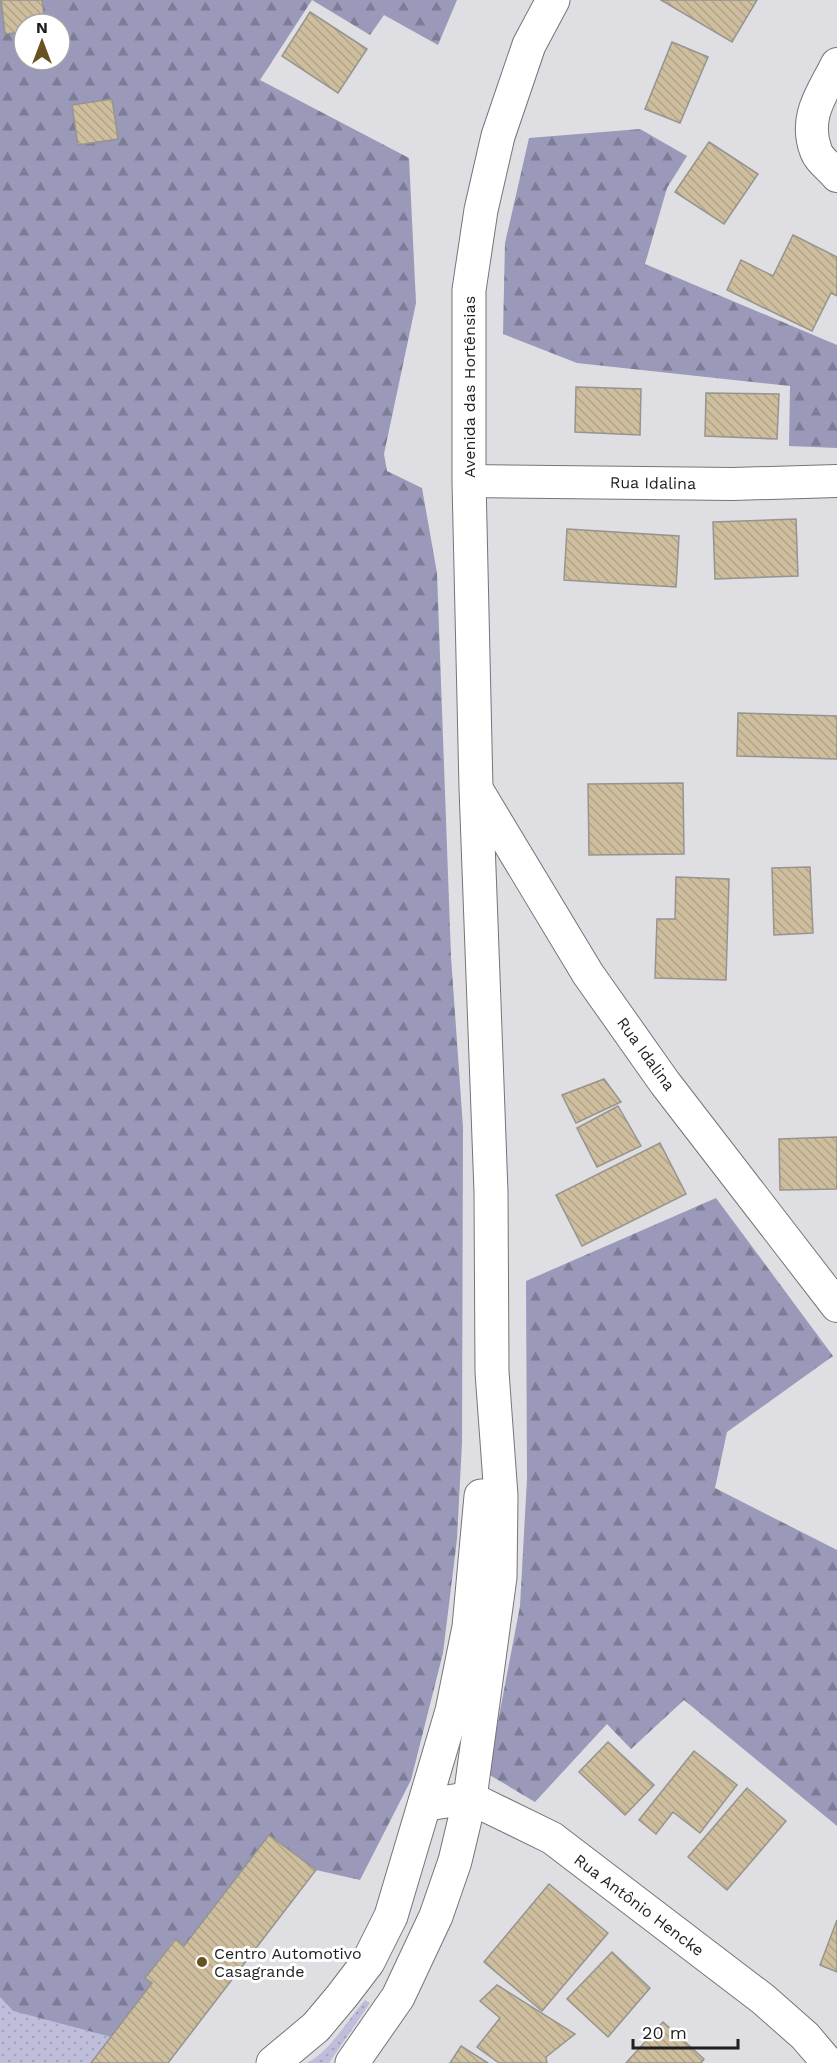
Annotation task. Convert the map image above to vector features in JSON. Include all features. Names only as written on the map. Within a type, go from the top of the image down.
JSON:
[{"type":"main road","name":"Avenida das Hortênsias","points":[[492,1372],[491,1192],[476,788],[469,290],[481,210],[498,136],[526,55],[553,0]]},
{"type":"main road","points":[[352,2063],[398,1997],[436,1916],[455,1861],[470,1798],[500,1577],[501,1496],[492,1372]]},
{"type":"main road","points":[[273,2063],[316,2027],[368,1962],[391,1916],[452,1711],[469,1627],[492,1372]]},
{"type":"street","points":[[837,64],[813,108],[812,133],[816,153],[837,176]]},
{"type":"street","name":"Rua Idalina","points":[[470,481],[733,484],[837,481]]},
{"type":"street","name":"Rua Idalina","points":[[476,788],[588,974],[665,1083],[837,1306]]},
{"type":"street","points":[[424,1804],[470,1798]]},
{"type":"street","name":"Rua Antônio Hencke","points":[[470,1798],[552,1838],[763,1999],[805,2037],[828,2063]]},
{"type":"shaded area","points":[[0,1997],[13,2011],[111,2037],[91,2063],[0,2063]]},
{"type":"shaded area","points":[[365,2000],[370,2003],[329,2063],[307,2063],[324,2051]]},
{"type":"green space","points":[[0,0],[312,0],[260,80],[409,158],[416,303],[384,454],[387,471],[422,488],[437,573],[451,957],[463,1127],[462,1443],[457,1539],[443,1653],[411,1780],[360,1880],[316,1870],[269,1835],[184,1946],[174,1940],[146,1978],[152,1983],[111,2037],[13,2011],[0,1997]]},
{"type":"green space","points":[[312,0],[457,0],[438,45],[384,15],[370,35]]},
{"type":"green space","points":[[640,129],[687,156],[667,188],[645,264],[837,345],[837,448],[789,446],[790,386],[577,363],[503,334],[505,243],[529,138]]},
{"type":"green space","points":[[716,1198],[833,1356],[727,1432],[715,1488],[837,1550],[837,1826],[684,1700],[631,1749],[607,1724],[535,1802],[488,1774],[520,1606],[527,1479],[526,1281]]},
{"type":"building","points":[[1,0],[42,0],[44,12],[12,12],[12,33],[5,34]]},
{"type":"building","points":[[661,0],[757,0],[732,42]]},
{"type":"building","points":[[310,12],[367,49],[338,93],[282,56]]},
{"type":"building","points":[[672,42],[708,57],[680,123],[645,109]]},
{"type":"building","points":[[112,99],[118,139],[78,145],[72,105]]},
{"type":"building","points":[[709,142],[758,174],[724,224],[675,192]]},
{"type":"building","points":[[793,235],[837,257],[837,296],[831,293],[812,331],[727,290],[741,260],[773,276]]},
{"type":"building","points":[[576,387],[641,389],[640,435],[575,432]]},
{"type":"building","points":[[706,393],[779,394],[777,439],[705,436]]},
{"type":"building","points":[[796,519],[798,576],[715,579],[713,522]]},
{"type":"building","points":[[567,529],[679,536],[676,587],[564,580]]},
{"type":"building","points":[[738,713],[837,716],[837,759],[737,756]]},
{"type":"building","points":[[683,783],[684,854],[589,855],[588,784]]},
{"type":"building","points":[[810,867],[813,933],[774,935],[772,868]]},
{"type":"building","points":[[676,877],[729,879],[726,980],[655,978],[657,919],[675,919]]},
{"type":"building","points":[[604,1079],[621,1102],[576,1123],[562,1095]]},
{"type":"building","points":[[618,1106],[641,1146],[597,1167],[577,1128]]},
{"type":"building","points":[[837,1137],[837,1189],[780,1190],[779,1139]]},
{"type":"building","points":[[660,1143],[686,1194],[582,1246],[556,1195]]},
{"type":"building","points":[[608,1742],[654,1785],[625,1815],[579,1772]]},
{"type":"building","points":[[694,1751],[737,1785],[700,1833],[673,1812],[656,1834],[639,1820]]},
{"type":"building","points":[[747,1788],[786,1821],[727,1890],[688,1857]]},
{"type":"building","name":"Centro Automotivo Casagrande","points":[[269,1835],[316,1870],[168,2063],[91,2063],[152,1983],[145,1978],[176,1939],[184,1946]]},
{"type":"building","points":[[549,1884],[608,1933],[542,2011],[484,1962]]},
{"type":"building","points":[[837,1920],[837,1972],[820,1965]]},
{"type":"building","points":[[612,1952],[650,1988],[608,2037],[567,1999]]},
{"type":"building","points":[[497,1985],[575,2034],[546,2057],[547,2063],[499,2063],[477,2047],[500,2018],[480,2001]]},
{"type":"building","points":[[663,2022],[704,2059],[701,2063],[626,2063]]},
{"type":"building","points":[[461,2046],[488,2063],[450,2063]]},
{"type":"place","name":"Centro Automotivo Casagrande","points":[[202,1962]]}]
